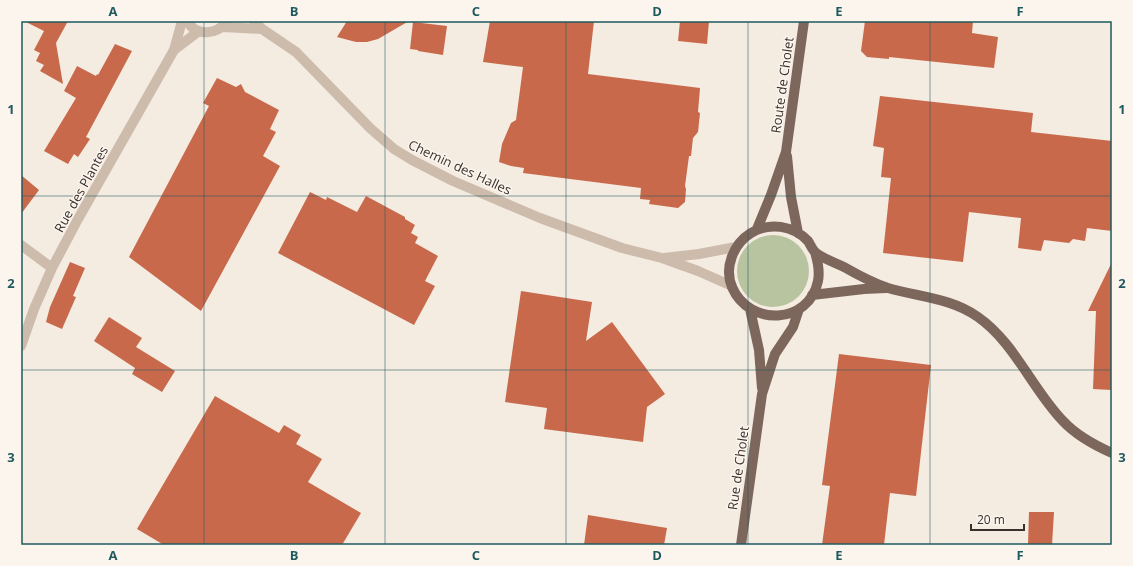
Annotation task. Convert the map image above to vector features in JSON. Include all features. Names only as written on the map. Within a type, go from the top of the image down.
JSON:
[{"type":"main road","name":"Route de Cholet","points":[[757,229],[786,152],[804,21]]},
{"type":"main road","name":"Route de Cholet","points":[[786,152],[791,197],[798,233]]},
{"type":"main road","points":[[771,226],[785,227],[798,233],[808,241],[815,252],[819,267],[818,282],[812,296],[799,309],[787,314],[774,316],[762,315],[750,309],[739,299],[732,286],[729,273],[730,260],[736,247],[745,237],[757,229],[771,226]]},
{"type":"main road","points":[[815,252],[866,279],[889,288],[946,301],[978,317],[1003,340],[1047,403],[1064,422],[1095,445],[1112,453]]},
{"type":"main road","points":[[812,296],[864,289],[889,288]]},
{"type":"main road","name":"Rue de Cholet","points":[[750,309],[759,350],[762,394]]},
{"type":"main road","name":"Rue de Cholet","points":[[740,545],[762,394],[775,354],[793,327],[799,309]]},
{"type":"street","name":"Rue des Plantes","points":[[21,346],[34,309],[52,268],[78,219],[174,50],[182,21]]},
{"type":"street","points":[[187,21],[189,25],[199,31],[207,33],[216,31],[226,24]]},
{"type":"street","name":"Chemin des Halles","points":[[254,21],[262,30],[296,52],[370,128],[394,149],[412,160],[453,181],[540,218],[622,248],[662,258],[698,271],[732,286]]},
{"type":"street","name":"Chemin des Halles","points":[[226,24],[262,30]]},
{"type":"street","name":"Rue des Plantes","points":[[174,50],[199,31]]},
{"type":"street","points":[[21,245],[52,268]]},
{"type":"street","name":"Chemin des Halles","points":[[662,258],[699,254],[736,247]]},
{"type":"green space","points":[[766,235],[780,235],[787,237],[799,245],[807,257],[809,271],[807,285],[799,297],[787,305],[780,307],[766,307],[759,305],[747,297],[739,285],[737,278],[737,264],[739,257],[747,245],[759,237]]},
{"type":"building","points":[[24,21],[68,21],[56,43],[63,84],[40,71],[44,65],[36,61],[40,53],[34,50],[44,31]]},
{"type":"building","points":[[347,21],[409,21],[378,39],[367,42],[356,42],[337,37]]},
{"type":"building","points":[[490,21],[594,21],[588,74],[700,88],[698,132],[693,138],[691,156],[689,156],[685,186],[685,202],[678,208],[649,204],[650,200],[640,199],[641,188],[523,173],[524,168],[499,162],[502,144],[511,123],[516,120],[523,67],[483,62]]},
{"type":"building","points":[[680,21],[709,21],[707,44],[678,41]]},
{"type":"building","points":[[865,21],[973,21],[972,33],[998,37],[994,68],[889,57],[889,59],[867,57],[861,51]]},
{"type":"building","points":[[413,22],[447,26],[443,55],[410,49]]},
{"type":"building","points":[[115,44],[132,51],[86,137],[90,139],[78,157],[74,154],[68,164],[44,151],[76,98],[64,91],[77,66],[96,76],[97,74],[98,75]]},
{"type":"building","points":[[217,78],[236,87],[241,84],[245,92],[279,110],[270,129],[276,132],[263,156],[280,166],[201,311],[129,257],[209,106],[203,103]]},
{"type":"building","points":[[880,96],[1033,113],[1031,132],[1112,141],[1112,231],[1087,228],[1085,241],[1073,239],[1069,243],[1044,240],[1041,251],[1018,248],[1021,218],[969,212],[963,262],[883,253],[891,178],[881,177],[884,148],[873,146]]},
{"type":"building","points":[[21,175],[39,190],[21,214]]},
{"type":"building","points":[[310,192],[326,200],[327,197],[357,212],[366,196],[405,217],[405,219],[415,225],[411,233],[418,237],[415,243],[438,256],[425,281],[435,286],[414,325],[278,253]]},
{"type":"building","points":[[70,262],[85,268],[73,296],[76,297],[62,329],[46,322],[50,307]]},
{"type":"building","points":[[1112,262],[1112,390],[1093,389],[1096,311],[1088,311]]},
{"type":"building","points":[[521,291],[592,302],[586,341],[612,322],[665,394],[647,407],[643,442],[544,429],[547,408],[505,402]]},
{"type":"building","points":[[109,317],[142,338],[136,347],[175,371],[162,392],[132,374],[135,368],[94,341]]},
{"type":"building","points":[[839,354],[931,365],[916,496],[890,493],[884,545],[822,545],[830,486],[822,485]]},
{"type":"building","points":[[215,396],[279,433],[284,425],[301,435],[296,444],[322,459],[308,482],[361,513],[342,545],[164,545],[137,529]]},
{"type":"building","points":[[1029,512],[1054,512],[1052,545],[1028,545]]},
{"type":"building","points":[[588,515],[667,528],[664,545],[584,545]]}]
